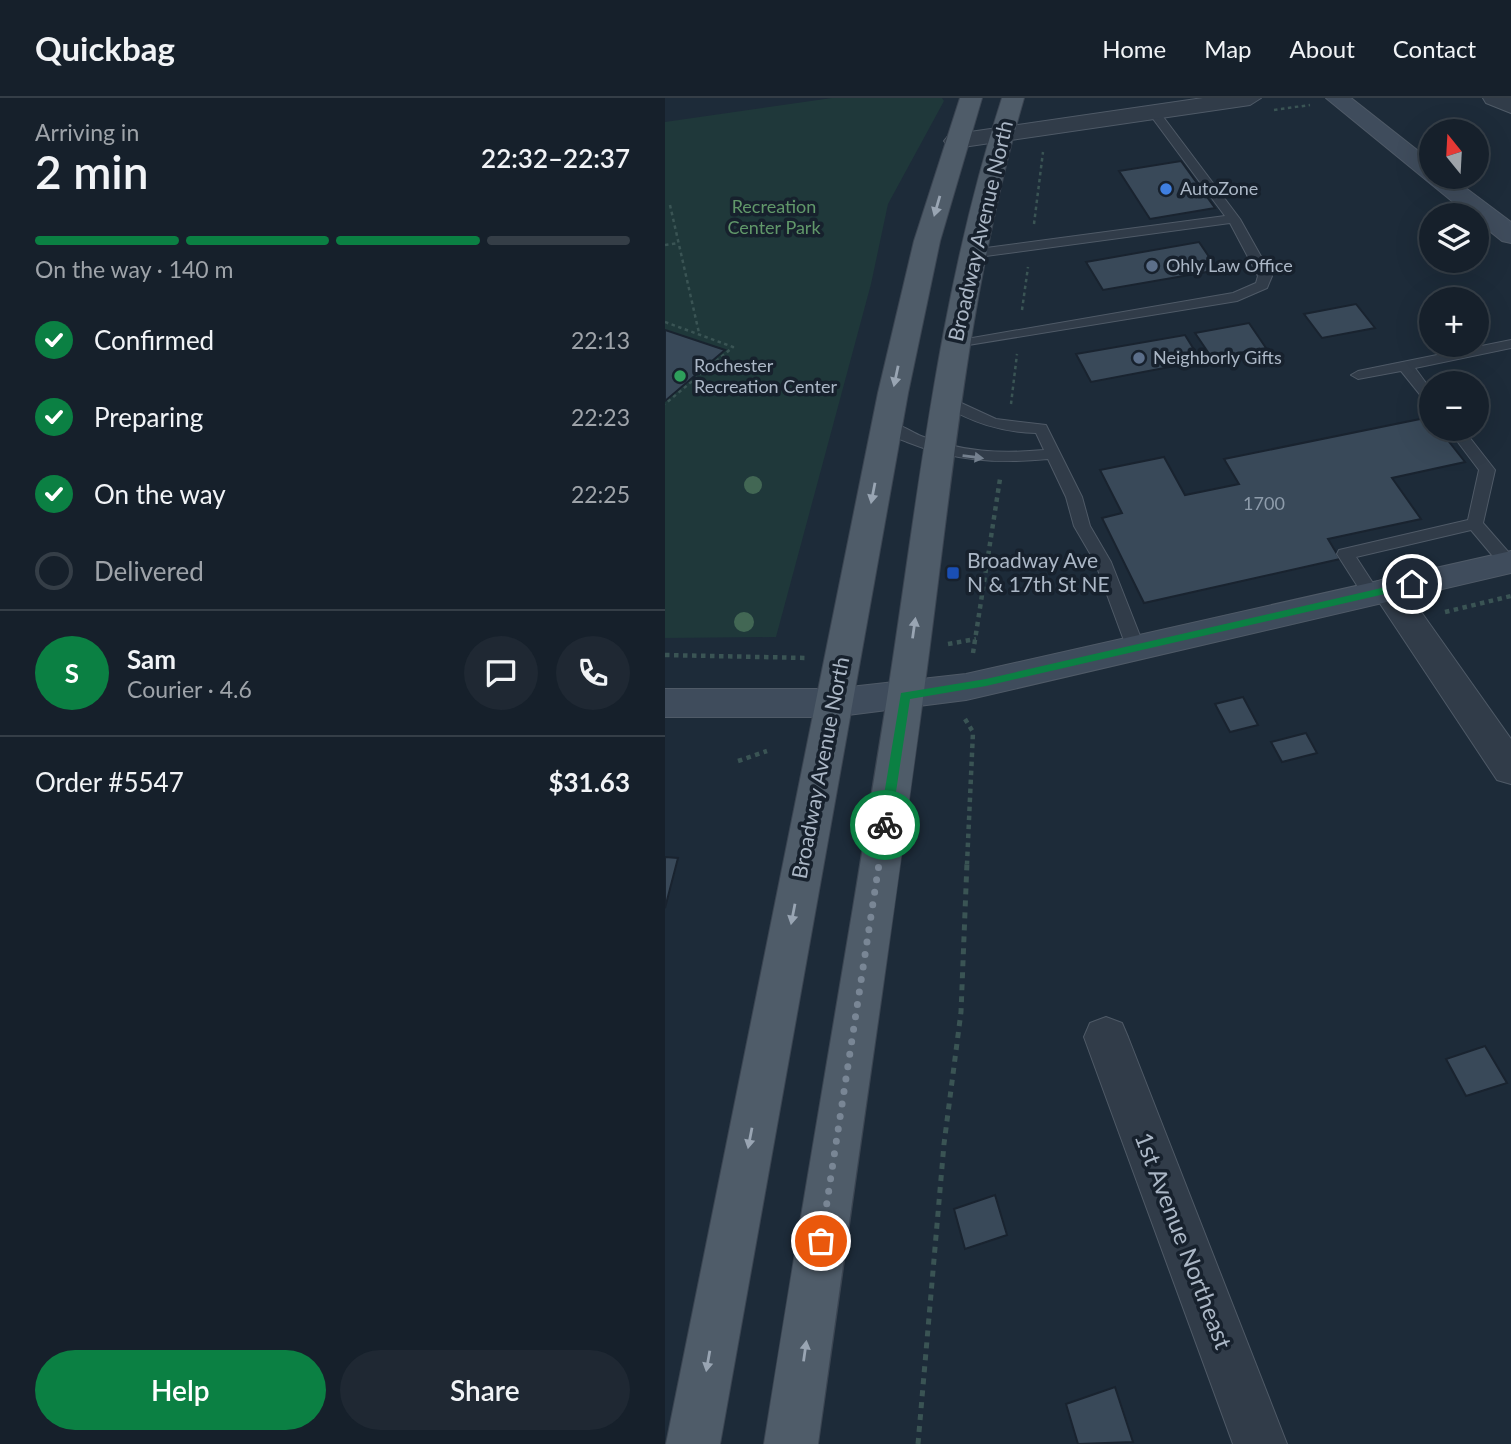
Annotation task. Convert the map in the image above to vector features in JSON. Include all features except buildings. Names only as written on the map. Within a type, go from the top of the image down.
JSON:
[{"type":"main road","name":"Broadway Avenue North","points":[[693,1444],[886,426],[926,241],[971,98]]},
{"type":"main road","name":"Broadway Avenue North","points":[[791,1444],[905,696],[955,345],[971,254],[1000,135],[1013,98]]},
{"type":"street","points":[[956,141],[1250,98]]},
{"type":"street","points":[[1337,98],[1419,163]]},
{"type":"street","points":[[1494,98],[1511,106]]},
{"type":"street","points":[[1452,189],[1511,235]]},
{"type":"street","points":[[665,703],[832,703],[905,696],[976,685],[1135,646],[1379,592],[1510,574]]},
{"type":"street","points":[[1379,592],[1511,769]]},
{"type":"street","name":"1st Avenue Northeast","points":[[1106,1038],[1261,1444]]},
{"type":"lane","points":[[955,345],[1237,297],[1262,285],[1265,276],[1234,219],[1154,112]]},
{"type":"lane","points":[[971,254],[1234,219]]},
{"type":"lane","points":[[1358,375],[1511,344]]},
{"type":"lane","points":[[1405,366],[1419,384]]},
{"type":"lane","points":[[946,401],[991,424],[1008,428],[1041,428],[1074,497],[1082,526],[1103,562],[1135,646]]},
{"type":"lane","points":[[886,426],[939,450],[978,458],[1052,454]]},
{"type":"lane","points":[[1464,441],[1487,470],[1475,524],[1510,574]]},
{"type":"lane","points":[[1379,592],[1345,554],[1475,524]]},
{"type":"path","points":[[670,205],[699,334]]},
{"type":"path","points":[[665,245],[678,243]]},
{"type":"path","points":[[665,322],[733,347],[665,404]]},
{"type":"path","points":[[1449,611],[1510,574]]},
{"type":"path","points":[[665,656],[790,658]]},
{"type":"path","points":[[918,1444],[943,1158],[961,1012],[973,732],[961,712]]},
{"type":"path","points":[[738,761],[767,751]]},
{"type":"green space","name":"Recreation Center Park","points":[[832,98],[942,98],[944,101],[888,204],[871,284],[776,637],[665,638],[665,122]]},
{"type":"way so far","points":[[821,1241],[885,825]]},
{"type":"place","name":"AutoZone","points":[[1166,189]]},
{"type":"place","name":"Ohly Law Office","points":[[1152,266]]},
{"type":"place","name":"Neighborly Gifts","points":[[1139,358]]},
{"type":"place","name":"Rochester Recreation Center","points":[[680,376]]},
{"type":"place","name":"Broadway Ave N & 17th St NE","points":[[953,573]]},
{"type":"route","points":[[885,825],[905,696],[966,687],[1412,584]]}]
